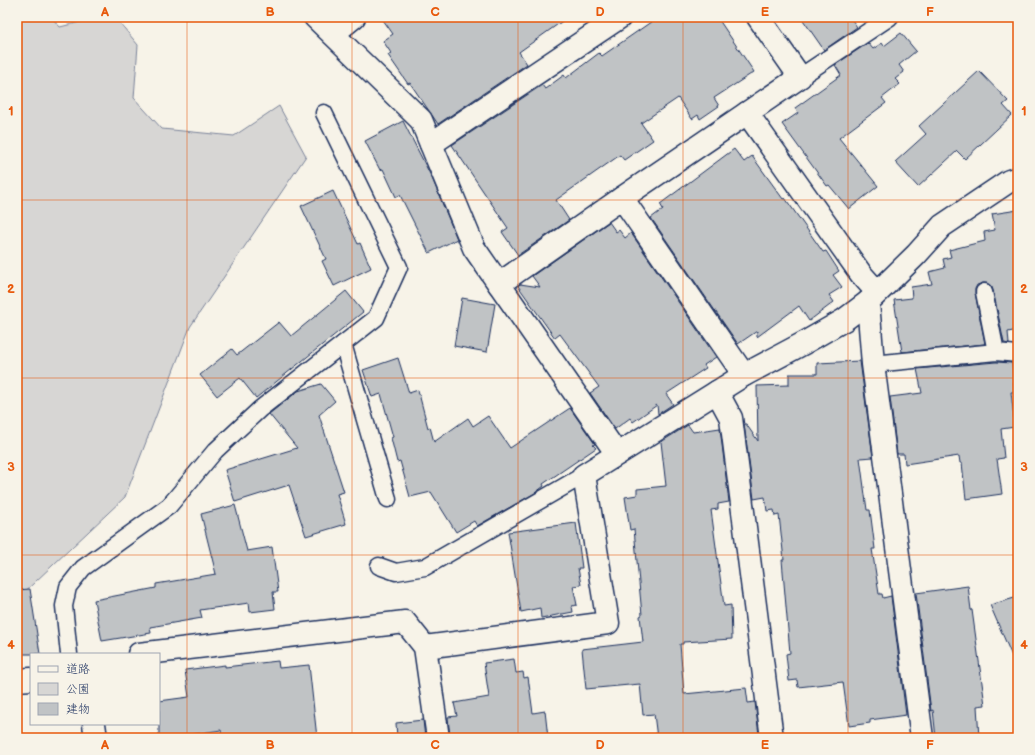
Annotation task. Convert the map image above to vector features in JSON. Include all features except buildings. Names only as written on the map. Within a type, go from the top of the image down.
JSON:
[{"type":"street","points":[[315,17],[421,120],[474,248],[617,454]]},
{"type":"street","points":[[333,34],[354,17]]},
{"type":"street","points":[[431,144],[620,17]]},
{"type":"street","points":[[499,284],[800,77],[758,17]]},
{"type":"street","points":[[747,112],[861,274],[872,297],[874,364],[920,738]]},
{"type":"street","points":[[425,647],[608,623],[584,475],[744,375],[837,324],[872,297],[916,255],[942,226],[1009,181],[1018,178]]},
{"type":"street","points":[[622,198],[744,375]]},
{"type":"street","points":[[717,392],[730,418],[772,738]]},
{"type":"street","points":[[147,653],[405,622],[425,647],[438,738]]},
{"type":"street","points":[[17,680],[30,679]]},
{"type":"street","points":[[94,725],[96,738]]},
{"type":"lane","points":[[800,77],[890,17]]},
{"type":"lane","points":[[69,653],[64,606],[68,587],[83,568],[169,506],[215,451],[260,409],[376,318],[399,267],[324,113]]},
{"type":"lane","points":[[984,292],[996,352]]},
{"type":"lane","points":[[343,344],[388,499]]},
{"type":"lane","points":[[874,364],[996,352],[1018,354]]},
{"type":"lane","points":[[379,566],[396,572],[425,567],[584,475]]},
{"type":"green space","points":[[17,17],[51,17],[60,27],[101,17],[115,17],[138,45],[134,98],[162,129],[234,136],[279,106],[306,156],[190,327],[125,497],[17,599]]}]
